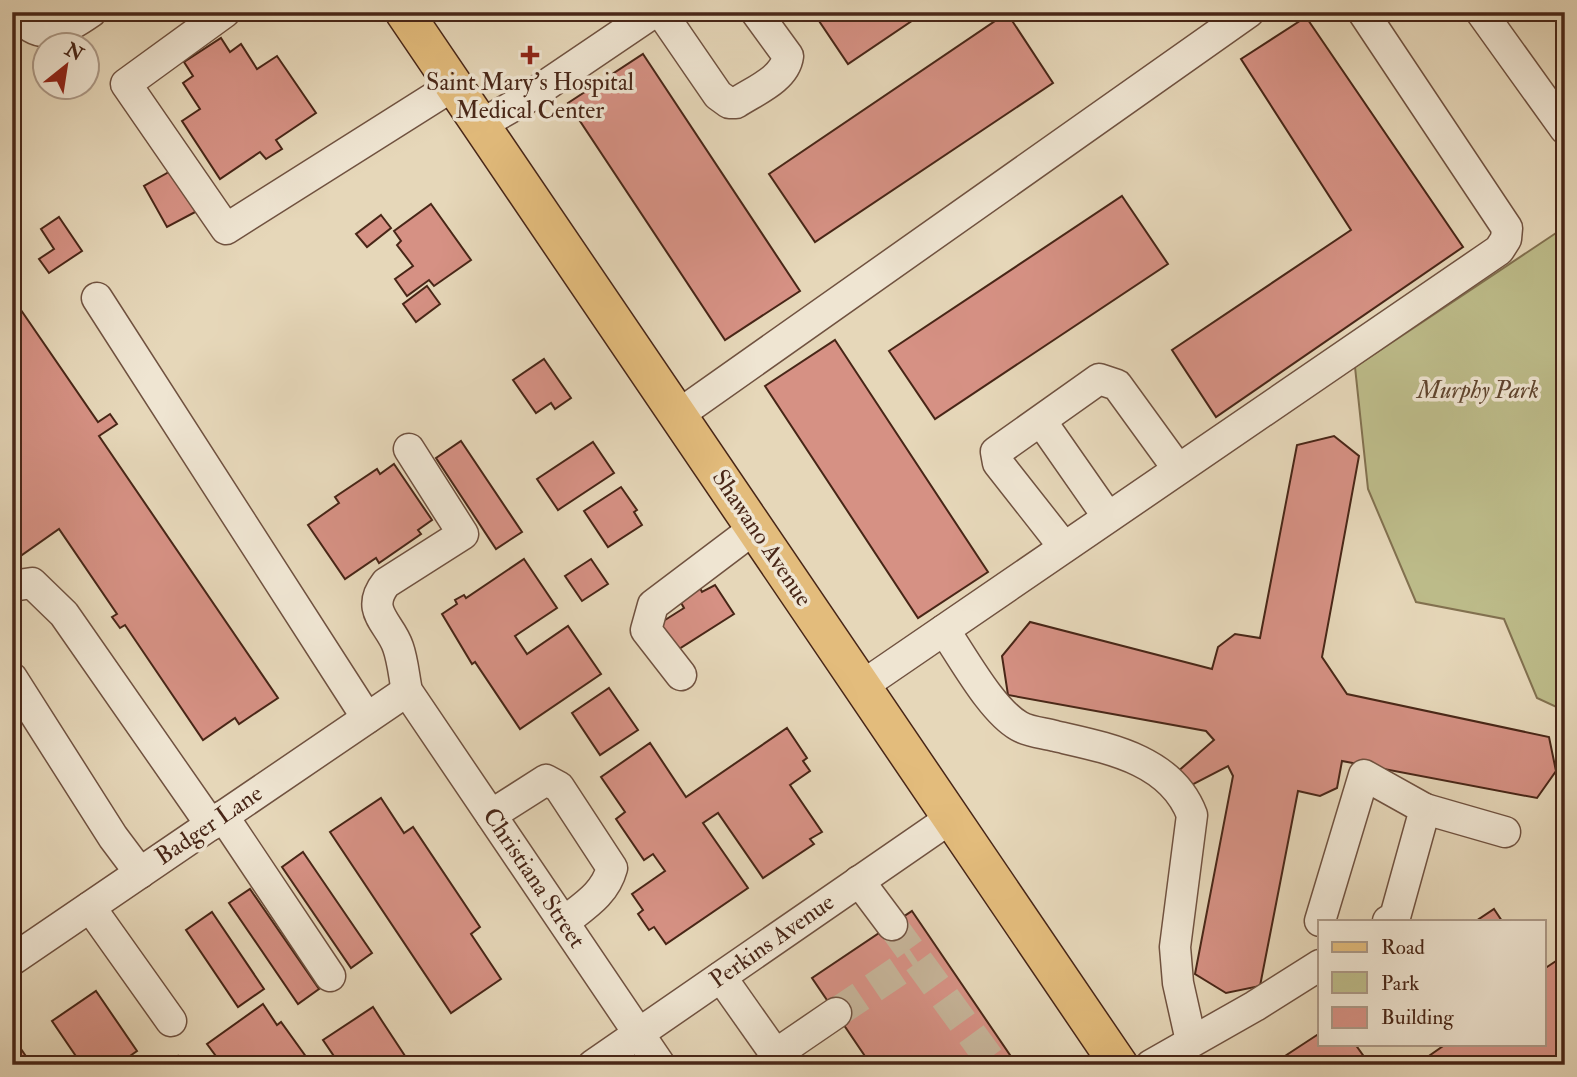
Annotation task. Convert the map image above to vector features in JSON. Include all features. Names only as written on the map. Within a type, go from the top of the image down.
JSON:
[{"type":"main road","name":"Shawano Avenue","points":[[404,12],[1119,1065]]},
{"type":"street","points":[[16,12],[22,20],[38,30],[53,33],[69,27],[91,12]]},
{"type":"street","points":[[225,12],[126,85],[226,229],[454,85]]},
{"type":"street","points":[[481,125],[524,100],[654,12]]},
{"type":"street","points":[[661,12],[718,95],[729,103],[736,103],[782,72],[787,63],[788,55],[756,12]]},
{"type":"street","points":[[678,415],[1249,12]]},
{"type":"street","points":[[862,686],[1499,250],[1506,239],[1507,228],[1363,12]]},
{"type":"street","points":[[1481,12],[1565,129]]},
{"type":"street","points":[[97,299],[366,718]]},
{"type":"street","points":[[1064,547],[998,463],[996,452],[1100,379],[1117,385],[1178,469]]},
{"type":"street","points":[[1041,421],[1108,517]]},
{"type":"street","points":[[407,691],[398,646],[380,616],[378,593],[386,583],[463,534],[409,449]]},
{"type":"street","points":[[681,675],[646,631],[653,605],[755,528]]},
{"type":"street","points":[[12,586],[32,583],[64,614],[330,976]]},
{"type":"street","points":[[944,630],[1001,713],[1021,728],[1126,755],[1162,774],[1187,801],[1192,815],[1175,947],[1178,983],[1191,1041]]},
{"type":"street","points":[[12,678],[113,837],[140,873]]},
{"type":"street","name":"Badger Lane","points":[[12,960],[407,691]]},
{"type":"street","name":"Christiana Street","points":[[407,691],[660,1065]]},
{"type":"street","points":[[1321,920],[1364,775],[1425,809],[1505,832]]},
{"type":"street","points":[[491,815],[546,780],[559,787],[612,868],[603,891],[564,922]]},
{"type":"street","points":[[1390,920],[1395,917],[1425,809]]},
{"type":"street","name":"Perkins Avenue","points":[[593,1065],[951,818]]},
{"type":"street","points":[[859,881],[891,925]]},
{"type":"street","points":[[90,907],[171,1021]]},
{"type":"street","points":[[1150,1065],[1255,1006],[1312,970],[1318,934]]},
{"type":"street","points":[[721,976],[780,1059],[836,1013]]},
{"type":"green space","name":"Murphy Park","points":[[1565,227],[1565,711],[1537,698],[1504,619],[1416,602],[1368,489],[1355,367]]},
{"type":"building","points":[[813,12],[925,12],[848,64]]},
{"type":"building","points":[[1007,13],[1053,83],[815,242],[769,174]]},
{"type":"building","points":[[1306,17],[1463,247],[1216,417],[1172,350],[1351,230],[1241,59]]},
{"type":"building","points":[[221,38],[230,52],[241,44],[257,69],[277,56],[316,113],[276,140],[282,149],[266,159],[260,152],[220,179],[182,121],[200,109],[183,83],[193,76],[184,62]]},
{"type":"building","points":[[643,54],[800,291],[725,340],[568,103]]},
{"type":"building","points":[[176,168],[199,210],[167,227],[144,186]]},
{"type":"building","points":[[1122,196],[1168,264],[935,419],[889,351]]},
{"type":"building","points":[[431,204],[471,260],[434,286],[429,280],[407,296],[395,279],[413,266],[397,245],[401,241],[394,231]]},
{"type":"building","points":[[381,215],[391,228],[367,247],[356,234]]},
{"type":"building","points":[[59,217],[82,251],[49,273],[39,259],[54,249],[41,229]]},
{"type":"building","points":[[427,286],[440,304],[416,322],[403,304]]},
{"type":"building","points":[[12,297],[98,422],[110,414],[117,424],[99,436],[278,698],[239,724],[235,718],[203,740],[125,625],[120,628],[112,617],[117,614],[59,529],[12,562]]},
{"type":"building","points":[[835,340],[988,572],[918,618],[765,386]]},
{"type":"building","points":[[544,359],[571,398],[555,409],[551,403],[536,413],[513,380]]},
{"type":"building","points":[[1334,436],[1359,456],[1322,657],[1347,694],[1549,737],[1556,771],[1537,798],[1342,761],[1337,788],[1320,796],[1298,791],[1260,986],[1226,993],[1195,974],[1233,776],[1228,766],[1184,789],[1176,773],[1214,740],[1206,731],[1008,695],[1002,656],[1030,622],[1212,669],[1218,647],[1235,634],[1260,638],[1297,445]]},
{"type":"building","points":[[461,441],[522,532],[496,549],[436,458]]},
{"type":"building","points":[[593,442],[614,473],[558,510],[537,479]]},
{"type":"building","points":[[394,464],[432,520],[418,530],[421,534],[379,563],[376,558],[345,579],[308,525],[339,503],[335,497],[377,469],[380,474]]},
{"type":"building","points":[[621,487],[637,510],[634,512],[642,525],[608,547],[584,511]]},
{"type":"building","points":[[524,559],[557,608],[515,636],[527,654],[568,626],[601,674],[520,729],[475,662],[472,664],[442,614],[457,604],[455,600],[464,595],[466,598]]},
{"type":"building","points":[[591,559],[608,584],[582,601],[565,576]]},
{"type":"building","points":[[715,585],[734,614],[671,654],[654,627],[684,608],[680,601],[700,588],[702,592]]},
{"type":"building","points":[[609,688],[638,730],[600,755],[572,713]]},
{"type":"building","points":[[787,728],[807,758],[803,761],[810,771],[790,785],[822,832],[810,839],[814,844],[763,878],[718,813],[703,823],[748,888],[666,944],[654,927],[649,930],[638,914],[643,910],[632,894],[665,871],[653,854],[644,860],[616,819],[625,812],[601,777],[650,743],[686,797]]},
{"type":"building","points":[[381,798],[404,833],[413,827],[480,927],[471,934],[501,979],[451,1013],[330,832]]},
{"type":"building","points":[[303,852],[372,953],[351,968],[282,867]]},
{"type":"building","points":[[250,889],[319,989],[298,1004],[229,903]]},
{"type":"building","points":[[1494,909],[1501,920],[1478,920]]},
{"type":"building","points":[[912,911],[1012,1058],[1001,1065],[871,1065],[812,978]]},
{"type":"building","points":[[212,912],[264,989],[238,1007],[186,930]]},
{"type":"building","points":[[1565,955],[1565,1065],[1416,1065],[1443,1046],[1546,1046],[1546,968]]},
{"type":"building","points":[[96,991],[137,1051],[117,1065],[82,1065],[52,1021]]},
{"type":"building","points":[[263,1004],[277,1025],[281,1022],[312,1065],[219,1065],[221,1063],[207,1044]]},
{"type":"building","points":[[373,1007],[411,1065],[340,1065],[323,1040]]},
{"type":"building","points":[[1318,1034],[1318,1046],[1356,1046],[1370,1065],[1291,1065],[1285,1056]]},
{"type":"building","points":[[12,1036],[32,1065],[12,1065]]},
{"type":"building","points":[[178,1056],[184,1065],[165,1065]]},
{"type":"tunnel","points":[[892,925],[994,1065]]},
{"type":"tunnel","points":[[836,1013],[916,959]]},
{"type":"place","name":"Saint Mary's Hospital Medical Center","points":[[530,55]]}]
